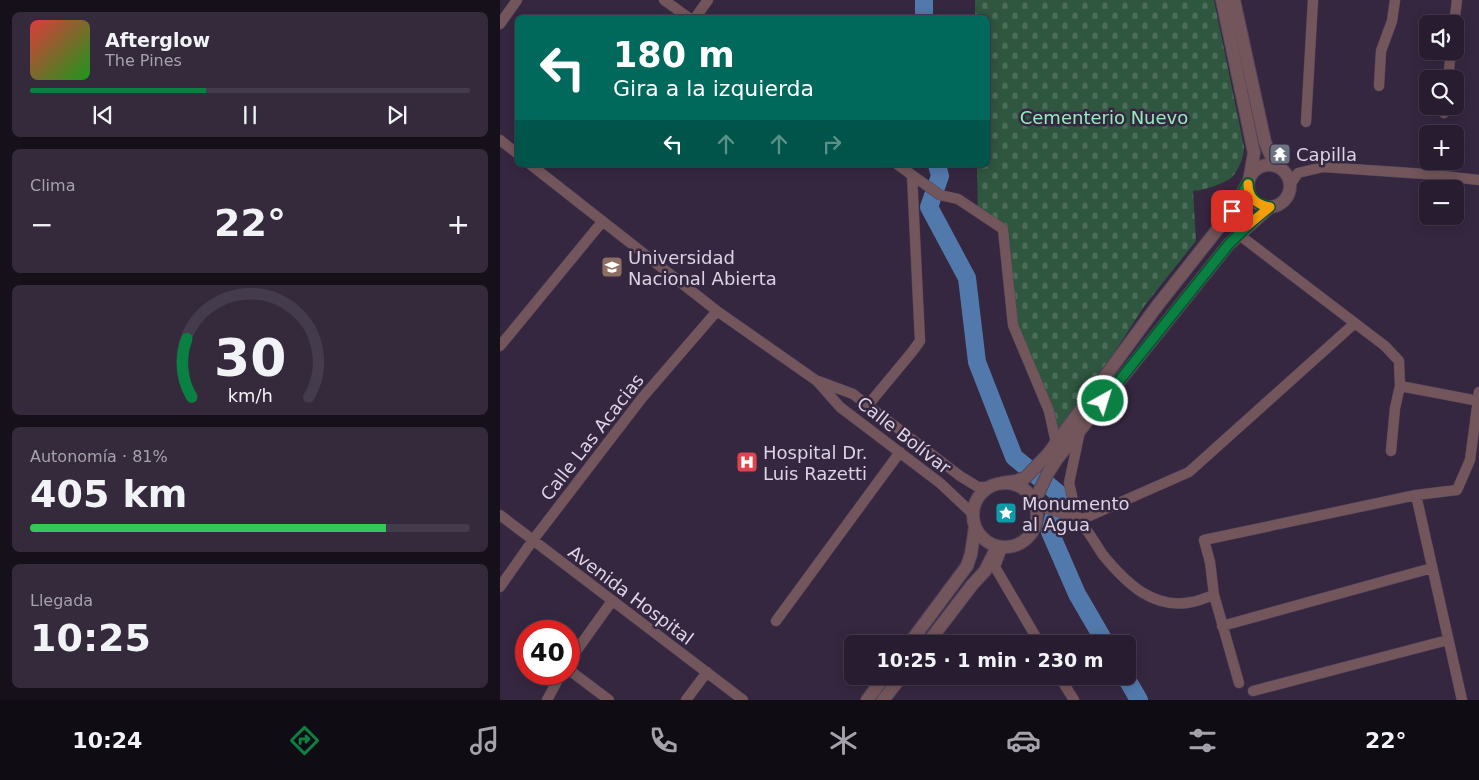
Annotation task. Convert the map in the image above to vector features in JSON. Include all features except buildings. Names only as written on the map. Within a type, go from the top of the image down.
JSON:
[{"type":"street","points":[[500,24],[517,0]]},
{"type":"street","points":[[664,0],[685,15]]},
{"type":"street","points":[[697,15],[708,0]]},
{"type":"street","points":[[1222,0],[1254,154],[1249,179],[1249,193],[1257,203],[1270,207]]},
{"type":"street","points":[[1234,0],[1265,142],[1270,154],[1288,177],[1290,185]]},
{"type":"street","points":[[1306,122],[1313,0]]},
{"type":"street","points":[[1379,86],[1381,51],[1392,21],[1395,0]]},
{"type":"street","points":[[1455,15],[1457,0]]},
{"type":"street","points":[[500,140],[515,152]]},
{"type":"street","points":[[1035,503],[1041,487],[1044,468],[1056,443],[1157,306],[1232,211],[1249,179],[1258,167],[1271,164],[1278,166]]},
{"type":"street","name":"Calle Bolívar","points":[[533,167],[717,311],[817,381],[840,407],[949,491],[973,514]]},
{"type":"street","points":[[901,167],[940,195],[958,199],[1003,229],[1013,325],[1049,411],[1056,443]]},
{"type":"street","points":[[916,635],[967,566],[975,528],[973,514],[978,498],[996,485],[1016,481],[1044,468],[1080,430],[1238,234],[1270,207],[1281,204],[1298,173],[1323,167],[1479,180]]},
{"type":"street","points":[[868,405],[920,341],[912,175]]},
{"type":"street","points":[[500,346],[602,222]]},
{"type":"street","points":[[1238,234],[1385,346],[1399,361],[1400,386],[1395,408],[1391,451]]},
{"type":"street","name":"Calle Las Acacias","points":[[500,588],[533,540],[642,398],[717,311]]},
{"type":"street","points":[[1078,521],[1189,472],[1354,323]]},
{"type":"street","name":"Calle Bolívar","points":[[817,381],[853,394],[960,476],[978,487],[996,485]]},
{"type":"street","points":[[1239,683],[1214,595],[1210,562],[1204,540],[1416,495],[1457,490],[1470,460],[1479,398],[1400,386]]},
{"type":"street","points":[[1078,521],[1070,483],[1080,430]]},
{"type":"street","points":[[776,621],[900,452]]},
{"type":"street","points":[[975,528],[984,540],[1000,547],[1014,546],[1029,538],[1037,522],[1035,503],[1031,496],[1015,484],[996,485]]},
{"type":"street","points":[[1416,495],[1462,700]]},
{"type":"street","points":[[1035,503],[1078,521],[1112,565],[1130,585],[1145,596],[1160,602],[1175,603],[1192,602],[1214,595]]},
{"type":"street","name":"Avenida Hospital","points":[[500,515],[743,700]]},
{"type":"street","points":[[934,635],[985,571],[1000,547]]},
{"type":"street","points":[[1000,547],[995,567],[1035,635]]},
{"type":"street","points":[[1222,626],[1432,568]]},
{"type":"street","points":[[580,646],[612,601]]},
{"type":"street","points":[[1253,691],[1448,640]]},
{"type":"street","points":[[686,700],[706,672]]},
{"type":"street","points":[[580,678],[609,700]]},
{"type":"street","points":[[547,700],[555,685]]},
{"type":"street","points":[[866,700],[877,685]]},
{"type":"street","points":[[883,700],[895,685]]},
{"type":"street","points":[[1065,685],[1074,700]]},
{"type":"green space","name":"Cementerio Nuevo","points":[[975,0],[1214,0],[1244,147],[1241,162],[1233,176],[1225,182],[1193,191],[1196,241],[1145,305],[1056,443],[1013,325],[1003,229],[978,213],[977,167],[990,167],[990,15],[975,15]]},
{"type":"waterway","points":[[924,0],[924,15]]},
{"type":"waterway","points":[[938,167],[940,176],[929,207],[967,278],[977,362],[1014,457],[1059,494],[1050,532],[1077,594],[1101,635]]},
{"type":"waterway","points":[[1130,685],[1139,700]]},
{"type":"slow traffic","points":[[1248,184],[1249,193],[1252,198],[1257,203],[1270,207],[1248,225]]},
{"type":"place","name":"Capilla","points":[[1280,154]]},
{"type":"place","name":"Universidad Nacional Abierta","points":[[612,267]]},
{"type":"place","name":"Hospital Dr. Luis Razetti","points":[[747,462]]},
{"type":"place","name":"Monumento al Agua","points":[[1006,513]]},
{"type":"route","points":[[1103,401],[1229,244],[1270,207],[1257,203],[1252,198],[1249,193],[1248,183],[1232,211]]}]
